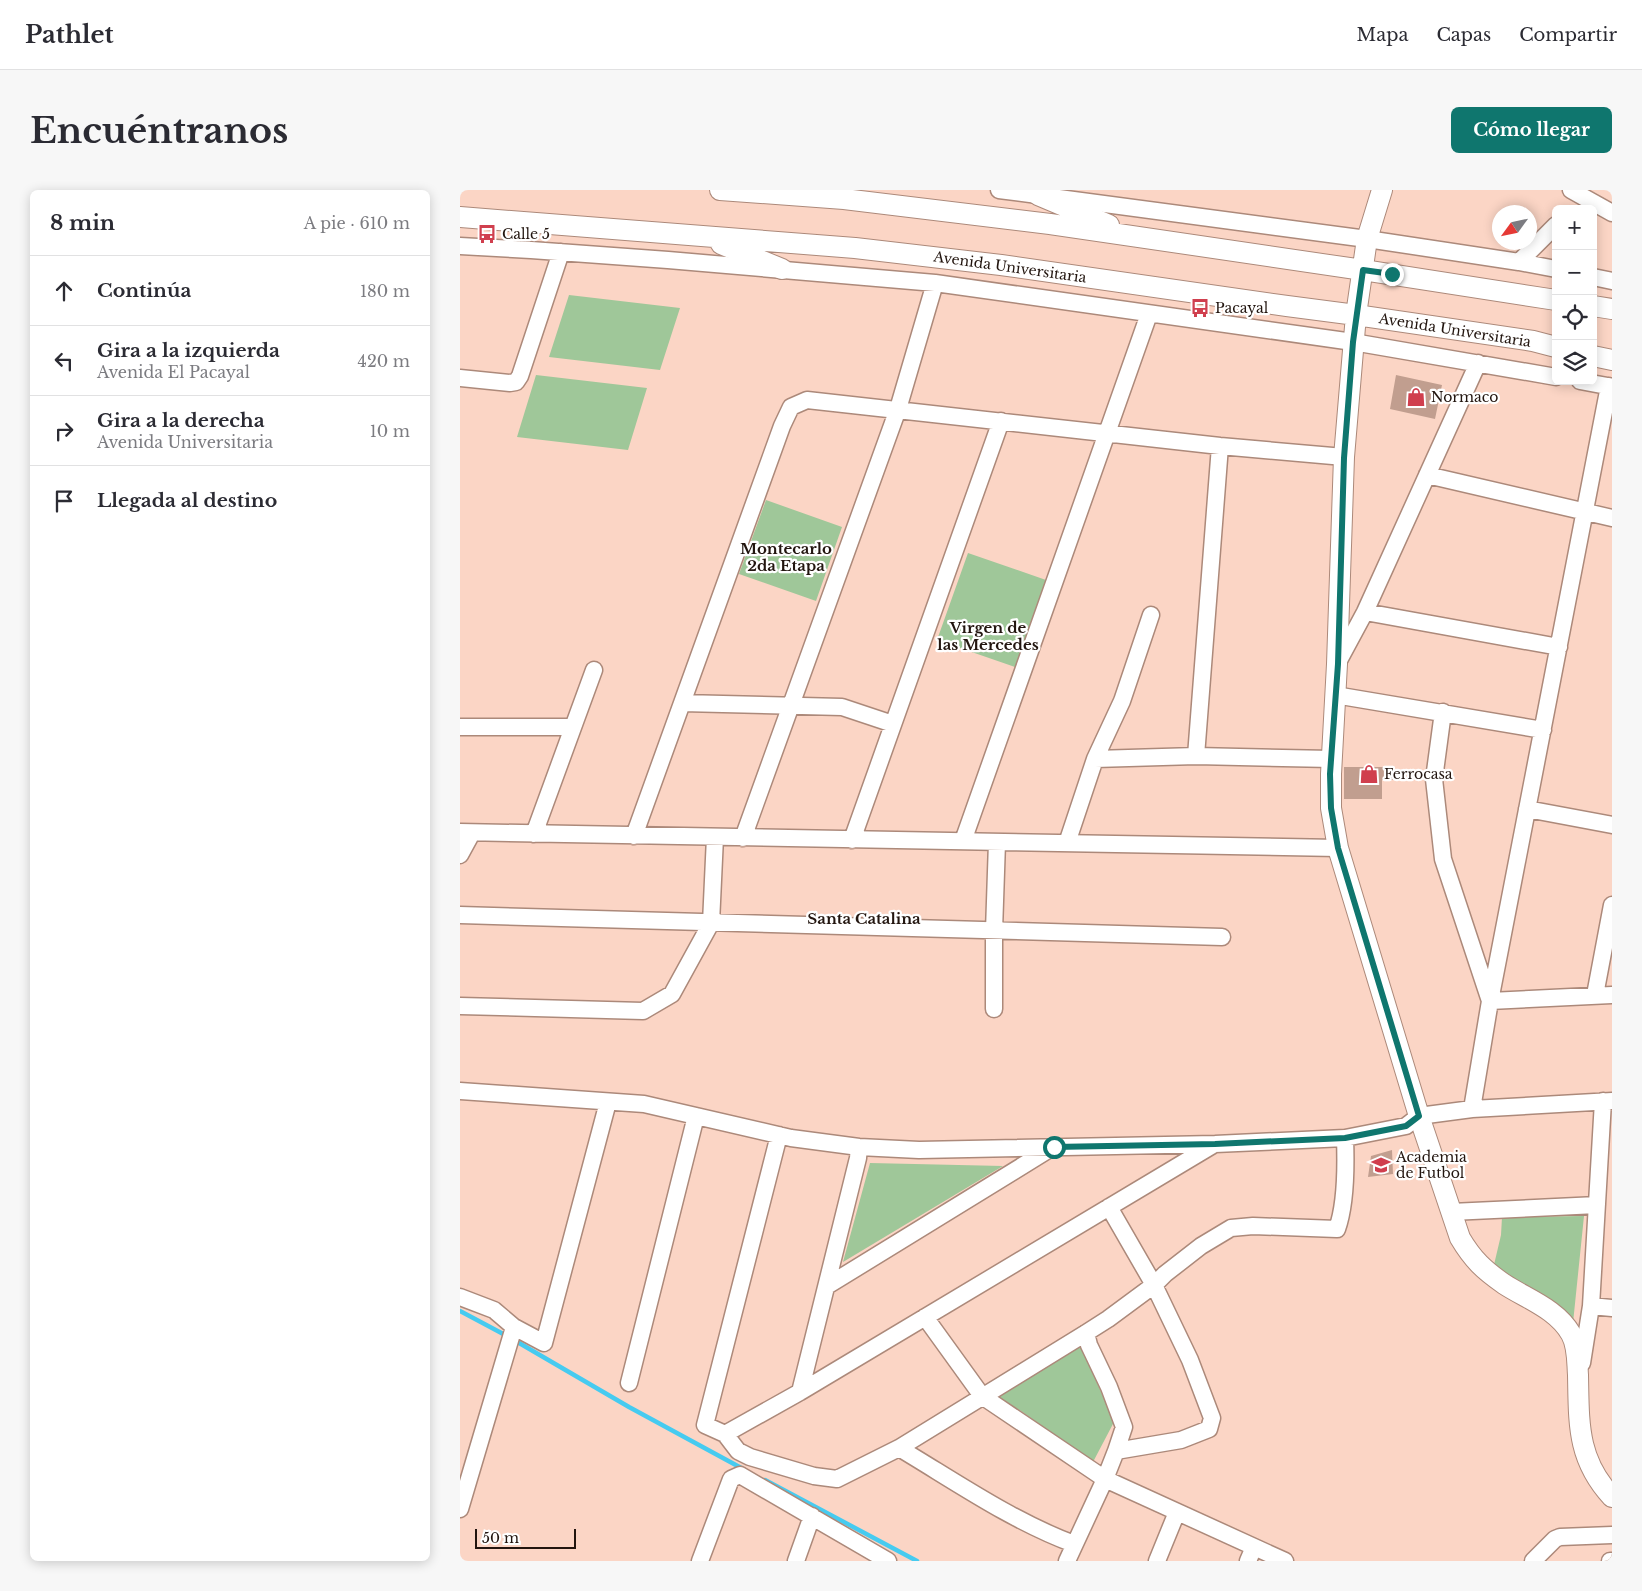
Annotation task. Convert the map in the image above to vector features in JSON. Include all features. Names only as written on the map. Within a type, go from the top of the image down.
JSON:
[{"type":"street","points":[[720,190],[844,199],[1050,224],[1552,299]]},
{"type":"street","points":[[999,190],[1367,239],[1552,268]]},
{"type":"street","points":[[1382,190],[1367,239],[1356,315],[1344,458],[1338,664],[1331,808],[1338,848],[1419,1116],[1460,1238],[1470,1255],[1482,1267],[1504,1284],[1549,1311],[1561,1321],[1572,1336],[1575,1346],[1579,1420],[1584,1447],[1591,1468],[1612,1497]]},
{"type":"street","points":[[1038,195],[1139,237]]},
{"type":"street","points":[[1580,196],[1612,213]]},
{"type":"street","name":"Avenida Universitaria","points":[[460,217],[855,248],[1001,265],[1356,315],[1552,346]]},
{"type":"street","points":[[1519,262],[1552,229]]},
{"type":"street","points":[[702,236],[782,269]]},
{"type":"street","points":[[460,246],[782,269],[935,283],[1353,342],[1552,376]]},
{"type":"street","points":[[460,378],[516,382],[520,376],[561,252]]},
{"type":"street","points":[[1597,278],[1612,281]]},
{"type":"street","points":[[743,838],[898,409],[935,283]]},
{"type":"street","points":[[1597,307],[1612,309]]},
{"type":"street","points":[[963,842],[1149,314]]},
{"type":"street","points":[[1597,357],[1612,360]]},
{"type":"street","points":[[1338,664],[1364,612],[1478,363]]},
{"type":"street","points":[[1472,1109],[1490,1001],[1611,387],[1597,384]]},
{"type":"street","points":[[634,836],[782,426],[791,407],[807,400],[1344,458]]},
{"type":"street","points":[[852,840],[1001,421]]},
{"type":"street","points":[[1196,756],[1220,446]]},
{"type":"street","points":[[1427,475],[1612,518]]},
{"type":"street","points":[[1364,612],[1559,647]]},
{"type":"street","points":[[1068,843],[1095,759],[1122,701],[1151,615]]},
{"type":"street","points":[[534,834],[594,670]]},
{"type":"street","points":[[1335,695],[1543,730]]},
{"type":"street","points":[[682,703],[842,707],[893,724]]},
{"type":"street","points":[[1442,712],[1434,779],[1443,859],[1490,1001]]},
{"type":"street","points":[[460,727],[573,727]]},
{"type":"street","points":[[1095,759],[1196,756],[1332,759]]},
{"type":"street","points":[[1527,809],[1612,825]]},
{"type":"street","points":[[460,855],[466,833],[1338,848]]},
{"type":"street","points":[[460,1006],[643,1011],[672,994],[711,922],[714,837]]},
{"type":"street","points":[[994,1009],[997,842]]},
{"type":"street","points":[[1595,995],[1612,905]]},
{"type":"street","points":[[460,915],[1222,937]]},
{"type":"street","points":[[1490,1001],[1612,995]]},
{"type":"street","points":[[460,1091],[644,1104],[791,1138],[859,1147],[919,1150],[1215,1144],[1345,1138],[1406,1126],[1419,1116],[1472,1109],[1608,1101],[1597,1205],[1591,1306],[1578,1387]]},
{"type":"street","points":[[460,1297],[494,1310],[514,1327],[544,1343],[608,1102]]},
{"type":"street","points":[[630,1383],[696,1116]]},
{"type":"street","points":[[779,1135],[705,1426],[725,1434],[738,1451],[750,1457],[814,1476],[837,1479],[899,1448],[1086,1334],[1154,1286],[1164,1274],[1201,1246],[1232,1228],[1253,1226],[1337,1229],[1341,1218],[1346,1159],[1345,1138]]},
{"type":"street","points":[[725,1434],[800,1392],[1215,1144]]},
{"type":"street","points":[[800,1392],[858,1158],[859,1147]]},
{"type":"street","points":[[827,1286],[1054,1147]]},
{"type":"street","points":[[1451,1212],[1597,1205]]},
{"type":"street","points":[[1109,1207],[1154,1286],[1190,1360],[1212,1418],[1209,1429],[1181,1440],[1116,1451]]},
{"type":"street","points":[[1591,1306],[1612,1308]]},
{"type":"street","points":[[925,1318],[982,1396],[1105,1479],[1178,1512],[1251,1554],[1285,1561]]},
{"type":"street","points":[[460,1509],[514,1327]]},
{"type":"street","points":[[1067,1561],[1105,1479],[1124,1427],[1086,1334]]},
{"type":"street","points":[[899,1448],[1012,1516],[1046,1534],[1074,1544]]},
{"type":"street","points":[[700,1561],[731,1479],[738,1451]]},
{"type":"street","points":[[731,1479],[740,1475],[888,1561]]},
{"type":"street","points":[[1157,1561],[1178,1512]]},
{"type":"street","points":[[796,1561],[812,1516]]},
{"type":"street","points":[[1533,1561],[1555,1539],[1560,1537],[1612,1535]]},
{"type":"street","points":[[1545,1561],[1555,1539]]},
{"type":"green space","points":[[569,295],[680,308],[660,370],[549,357]]},
{"type":"green space","points":[[536,375],[647,388],[628,450],[517,437]]},
{"type":"green space","points":[[766,500],[842,527],[816,601],[739,574]]},
{"type":"green space","points":[[968,553],[1046,580],[1015,667],[937,640]]},
{"type":"green space","points":[[870,1163],[1003,1166],[843,1262]]},
{"type":"green space","points":[[1584,1216],[1573,1323],[1493,1269],[1501,1235],[1502,1217]]},
{"type":"green space","points":[[1080,1343],[1114,1422],[1093,1462],[1021,1411],[994,1396]]},
{"type":"building","name":"Normaco","points":[[1396,375],[1442,385],[1435,419],[1390,409]]},
{"type":"building","points":[[1344,767],[1394,767],[1395,780],[1382,780],[1382,799],[1344,799]]},
{"type":"building","name":"Academia de Futbol","points":[[1392,1150],[1393,1174],[1368,1177],[1371,1156]]},
{"type":"waterway","points":[[460,1311],[507,1336]]},
{"type":"waterway","points":[[514,1340],[629,1407],[745,1470]]},
{"type":"waterway","points":[[765,1480],[917,1561]]},
{"type":"place","name":"Calle 5","points":[[487,234]]},
{"type":"place","name":"Pacayal","points":[[1200,308]]},
{"type":"place","name":"Normaco","points":[[1416,397]]},
{"type":"place","name":"Ferrocasa","points":[[1369,774]]},
{"type":"place","name":"Academia de Futbol","points":[[1381,1165]]},
{"type":"district","name":"Montecarlo 2da Etapa","points":[[786,556]]},
{"type":"district","name":"Virgen de las Mercedes","points":[[988,636]]},
{"type":"district","name":"Santa Catalina","points":[[864,918]]},
{"type":"route","points":[[1054,1147],[1215,1144],[1345,1138],[1406,1126],[1419,1116],[1338,848],[1331,808],[1330,774],[1338,664],[1344,458],[1356,315],[1363,270],[1392,274]]}]
